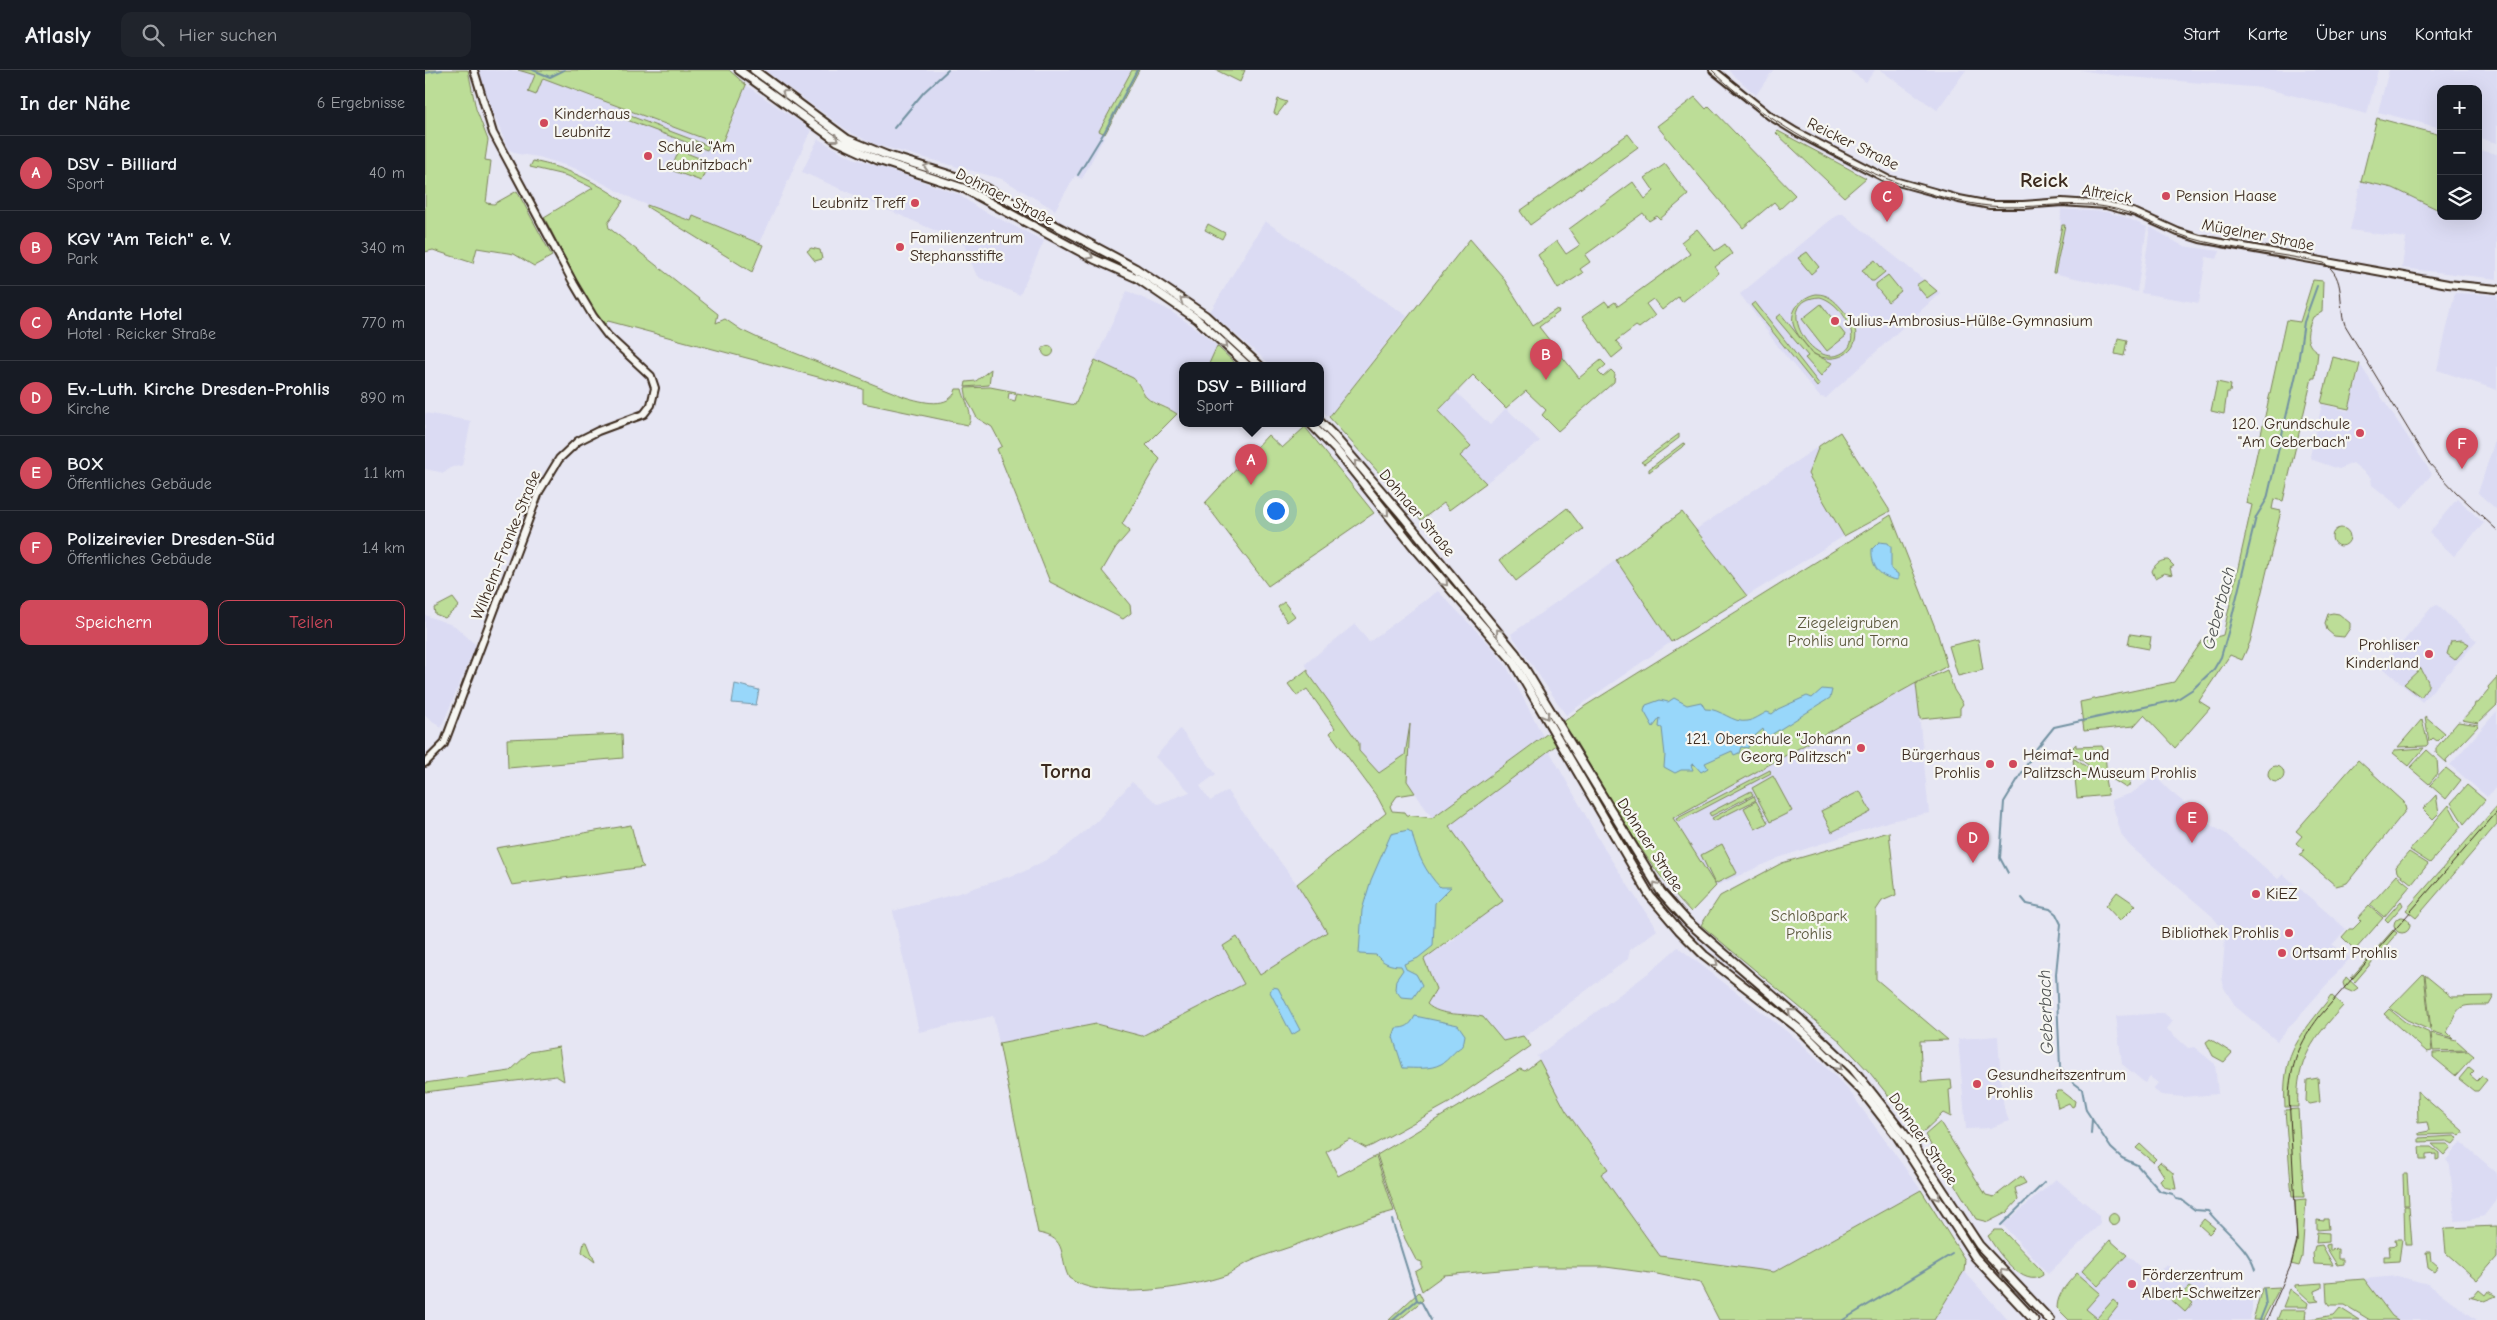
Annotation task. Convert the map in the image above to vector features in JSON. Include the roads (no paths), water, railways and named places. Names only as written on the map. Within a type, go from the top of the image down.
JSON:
[{"type":"main road","name":"Dohnaer Straße","points":[[739,70],[837,141],[854,151],[963,188],[1094,258],[1137,278],[1197,319],[1244,362]]},
{"type":"main road","name":"Dohnaer Straße","points":[[754,70],[833,129],[858,144],[976,183],[1135,268],[1206,316],[1256,362]]},
{"type":"main road","name":"Dohnaer Straße","points":[[1324,426],[1401,514],[1516,654],[1661,892],[1693,927],[1801,1020],[1853,1070],[1913,1145],[1979,1245],[2050,1320]]},
{"type":"main road","name":"Dohnaer Straße","points":[[1314,427],[1337,451],[1420,554],[1512,660],[1650,896],[1679,930],[1704,955],[1803,1032],[1862,1091],[1902,1143],[1975,1257],[2031,1319]]},
{"type":"street","name":"Wilhelm-Franke-Straße","points":[[425,763],[444,744],[539,492],[549,472],[577,441],[644,414],[651,405],[655,388],[651,376],[608,336],[573,284],[493,133],[474,70]]},
{"type":"street","name":"Reicker Straße","points":[[1713,70],[1770,116],[1877,175],[1969,202],[1999,206],[2027,205]]},
{"type":"street","name":"Altreick","points":[[2027,205],[2075,202],[2106,205],[2135,213],[2178,232]]},
{"type":"street","name":"Mügelner Straße","points":[[2178,232],[2200,239],[2448,284],[2497,289]]},
{"type":"water","points":[[1879,542],[1888,543],[1891,547],[1891,569],[1898,574],[1898,580],[1886,577],[1875,566],[1872,549]]},
{"type":"water","points":[[735,684],[759,690],[756,705],[732,703]]},
{"type":"water","points":[[1822,689],[1832,690],[1830,698],[1766,738],[1763,729],[1749,741],[1748,748],[1741,747],[1739,753],[1734,755],[1732,751],[1705,763],[1708,768],[1701,772],[1694,764],[1691,765],[1693,770],[1681,770],[1675,773],[1664,767],[1665,755],[1662,728],[1659,727],[1660,718],[1653,727],[1644,711],[1646,705],[1660,700],[1668,702],[1674,698],[1687,705],[1701,702],[1705,709],[1711,709],[1737,720],[1748,721],[1767,712],[1772,714],[1778,709],[1807,696],[1812,698]]},
{"type":"water","points":[[1408,830],[1412,833],[1419,855],[1430,875],[1440,887],[1451,887],[1435,903],[1433,946],[1418,958],[1404,964],[1406,969],[1416,974],[1422,985],[1413,998],[1401,997],[1395,989],[1396,980],[1403,970],[1401,966],[1387,964],[1376,955],[1359,954],[1362,910],[1371,880],[1391,834]]},
{"type":"water","points":[[1272,987],[1278,988],[1300,1030],[1292,1035],[1270,992]]},
{"type":"water","points":[[1415,1016],[1458,1025],[1465,1035],[1463,1046],[1437,1066],[1403,1068],[1393,1037],[1396,1028],[1407,1026]]},
{"type":"waterway","points":[[425,73],[442,70]]},
{"type":"waterway","points":[[533,70],[550,77],[564,70]]},
{"type":"waterway","points":[[894,128],[924,92],[948,70]]},
{"type":"waterway","points":[[1078,175],[1105,131],[1137,70]]},
{"type":"waterway","name":"Geberbach","points":[[2008,873],[2000,858],[2004,802],[2037,748],[2054,727],[2176,700],[2193,689],[2214,669],[2221,657],[2256,517],[2267,499],[2297,370],[2304,322],[2317,286]]},
{"type":"waterway","name":"Geberbach","points":[[2022,898],[2027,904],[2050,909],[2056,914],[2061,924],[2056,974],[2060,1067],[2070,1080],[2082,1089],[2086,1110],[2111,1148],[2122,1158],[2137,1165],[2160,1191],[2173,1194],[2176,1199],[2182,1200],[2195,1210],[2208,1211],[2247,1253],[2255,1270]]},
{"type":"waterway","points":[[2091,1134],[2092,1119]]},
{"type":"waterway","points":[[2001,1225],[2045,1182]]},
{"type":"waterway","points":[[1392,1220],[1417,1300]]},
{"type":"waterway","points":[[1843,1320],[1952,1254]]},
{"type":"waterway","name":"Geberbach","points":[[2260,1320],[2266,1305],[2264,1289]]},
{"type":"waterway","points":[[1393,1320],[1417,1300],[1422,1303],[1431,1320]]},
{"type":"tram line","points":[[1712,70],[1739,94],[1804,139],[1841,158],[1917,190],[1954,200],[1989,206],[2018,207],[2077,204],[2106,207],[2137,216],[2187,237],[2324,263],[2331,269],[2339,283],[2345,325],[2428,462],[2456,492],[2497,530]]},
{"type":"tram line","points":[[2267,1320],[2291,1265],[2297,1242],[2289,1097],[2291,1075],[2301,1045],[2319,1017],[2497,812]]},
{"type":"place","name":"Kinderhaus Leubnitz","points":[[544,123]]},
{"type":"place","name":"Schule \"Am Leubnitzbach\"","points":[[648,156]]},
{"type":"place","name":"Pension Haase","points":[[2166,196]]},
{"type":"place","name":"Leubnitz Treff","points":[[915,203]]},
{"type":"place","name":"Andante Hotel","points":[[1887,222]]},
{"type":"place","name":"Familienzentrum Stephansstifte","points":[[900,247]]},
{"type":"place","name":"Julius-Ambrosius-Hülße-Gymnasium","points":[[1835,321]]},
{"type":"place","name":"KGV \"Am Teich\" e. V.","points":[[1546,380]]},
{"type":"place","name":"120. Grundschule \"Am Geberbach\"","points":[[2360,433]]},
{"type":"place","name":"Polizeirevier Dresden-Süd","points":[[2462,469]]},
{"type":"place","name":"DSV - Billiard","points":[[1251,485]]},
{"type":"place","name":"Prohliser Kinderland","points":[[2429,654]]},
{"type":"place","name":"121. Oberschule \"Johann Georg Palitzsch\"","points":[[1861,748]]},
{"type":"place","name":"Bürgerhaus Prohlis","points":[[1990,764]]},
{"type":"place","name":"Heimat- und Palitzsch-Museum Prohlis","points":[[2013,764]]},
{"type":"place","name":"BOX","points":[[2192,843]]},
{"type":"place","name":"Ev.-Luth. Kirche Dresden-Prohlis","points":[[1973,863]]},
{"type":"place","name":"KiEZ","points":[[2256,894]]},
{"type":"place","name":"Bibliothek Prohlis","points":[[2289,933]]},
{"type":"place","name":"Ortsamt Prohlis","points":[[2282,953]]},
{"type":"place","name":"Gesundheitszentrum Prohlis","points":[[1977,1084]]},
{"type":"place","name":"Förderzentrum Albert-Schweitzer","points":[[2132,1284]]},
{"type":"district","name":"Reick","points":[[2044,180]]},
{"type":"district","name":"Torna","points":[[1066,771]]},
{"type":"park label","name":"Ziegeleigruben Prohlis und Torna","points":[[1848,632]]},
{"type":"park label","name":"Schloßpark Prohlis","points":[[1809,925]]}]
